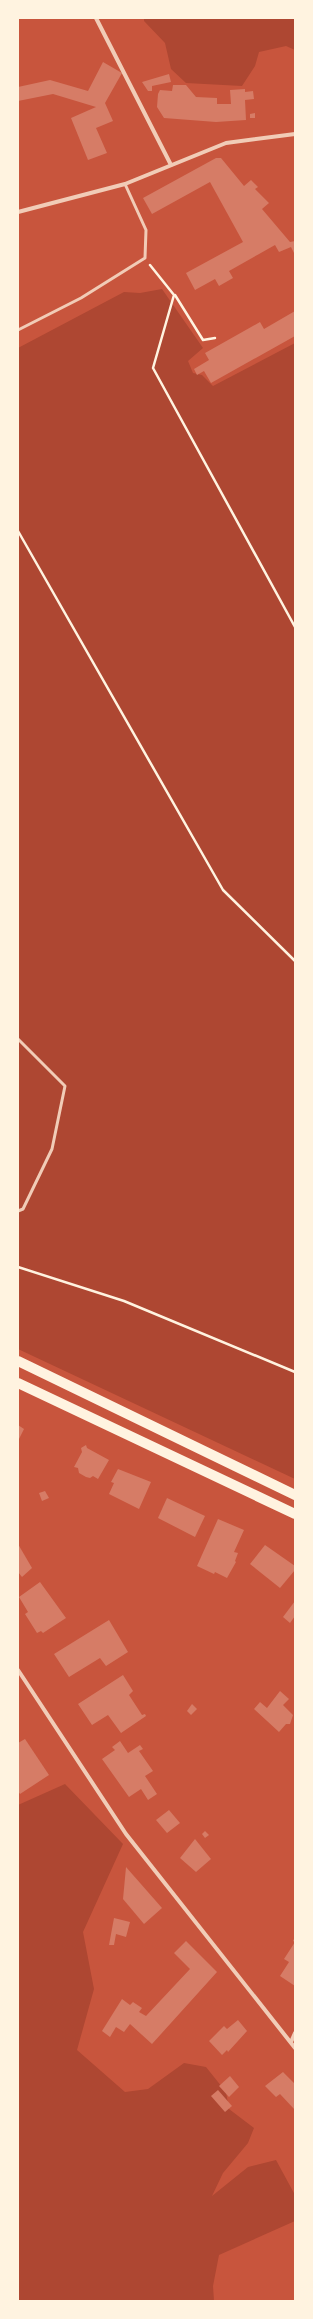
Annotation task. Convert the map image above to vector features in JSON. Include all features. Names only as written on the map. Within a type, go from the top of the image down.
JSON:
[{"type":"main road","points":[[18,1361],[295,1495]]},
{"type":"main road","points":[[18,1383],[295,1514]]},
{"type":"street","points":[[96,18],[170,165]]},
{"type":"street","points":[[18,212],[125,184],[226,143],[295,134]]},
{"type":"street","points":[[18,1670],[126,1834],[295,2048]]},
{"type":"street","points":[[291,2042],[295,2033]]},
{"type":"lane","points":[[18,330],[80,298],[145,258],[146,230],[125,184]]},
{"type":"lane","points":[[18,1039],[65,1086],[52,1148],[23,1209],[18,1211]]},
{"type":"path","points":[[145,258],[154,272],[174,295],[203,340],[215,338]]},
{"type":"path","points":[[174,295],[154,368],[295,627]]},
{"type":"path","points":[[18,531],[223,890],[295,961]]},
{"type":"path","points":[[18,1267],[124,1301],[295,1372]]},
{"type":"shaded area","points":[[144,18],[295,18],[295,50],[286,46],[259,52],[255,66],[242,86],[186,83],[171,69],[165,43],[144,21]]},
{"type":"shaded area","points":[[162,289],[203,348],[188,361],[193,373],[202,375],[213,386],[295,343],[295,1479],[18,1349],[18,348],[124,292],[140,293]]},
{"type":"shaded area","points":[[65,1784],[123,1844],[83,1932],[94,1989],[77,2050],[125,2092],[148,2089],[184,2063],[206,2067],[226,2092],[229,2109],[254,2128],[248,2143],[223,2173],[212,2196],[248,2167],[276,2160],[295,2195],[295,2221],[219,2255],[213,2286],[214,2301],[18,2301],[18,1805]]},
{"type":"building","points":[[103,62],[122,73],[105,103],[113,121],[96,128],[107,153],[88,160],[71,118],[96,107],[53,94],[18,101],[18,87],[50,80],[88,91]]},
{"type":"building","points":[[169,74],[171,82],[152,86],[152,91],[148,91],[142,82]]},
{"type":"building","points":[[173,85],[186,85],[196,97],[217,98],[217,104],[231,104],[230,90],[245,89],[245,92],[253,91],[254,99],[245,100],[246,120],[216,122],[164,118],[157,107],[158,94],[160,90],[172,91]]},
{"type":"building","points":[[255,113],[255,118],[250,118],[250,114]]},
{"type":"building","points":[[216,158],[221,158],[244,186],[251,180],[258,187],[255,189],[269,203],[262,209],[290,242],[295,241],[295,255],[291,247],[279,252],[275,245],[229,271],[233,278],[219,286],[215,279],[195,290],[186,273],[243,242],[210,182],[152,214],[143,198]]},
{"type":"building","points":[[295,311],[295,336],[211,383],[204,371],[197,375],[194,369],[209,360],[205,353],[260,322],[264,329]]},
{"type":"building","points":[[18,1425],[24,1429],[18,1441]]},
{"type":"building","points":[[86,1445],[87,1448],[109,1460],[98,1479],[93,1476],[90,1478],[86,1477],[79,1473],[78,1468],[74,1467],[82,1452],[81,1448]]},
{"type":"building","points":[[118,1469],[151,1482],[139,1509],[109,1494],[114,1483],[111,1482]]},
{"type":"building","points":[[45,1491],[49,1498],[42,1501],[39,1493]]},
{"type":"building","points":[[167,1498],[205,1516],[195,1537],[158,1518]]},
{"type":"building","points":[[218,1519],[244,1530],[234,1552],[238,1553],[236,1562],[227,1578],[197,1566]]},
{"type":"building","points":[[18,1544],[32,1568],[22,1577],[18,1572]]},
{"type":"building","points":[[265,1545],[295,1566],[295,1570],[280,1588],[250,1564]]},
{"type":"building","points":[[40,1582],[66,1618],[43,1633],[41,1631],[37,1633],[25,1614],[28,1612],[19,1597]]},
{"type":"building","points":[[295,1601],[295,1616],[290,1623],[283,1617]]},
{"type":"building","points":[[109,1620],[128,1652],[106,1666],[100,1658],[69,1677],[54,1654]]},
{"type":"building","points":[[123,1675],[133,1691],[129,1695],[142,1715],[145,1714],[146,1716],[121,1733],[108,1715],[92,1725],[78,1704]]},
{"type":"building","points":[[280,1691],[289,1699],[283,1705],[293,1715],[290,1724],[286,1724],[279,1732],[254,1709],[260,1702],[267,1708]]},
{"type":"building","points":[[192,1704],[197,1709],[191,1715],[187,1711]]},
{"type":"building","points":[[25,1739],[49,1775],[20,1794],[18,1791],[18,1743]]},
{"type":"building","points":[[120,1741],[128,1753],[140,1745],[143,1749],[139,1751],[153,1771],[145,1776],[157,1794],[148,1800],[141,1789],[129,1797],[102,1759],[115,1750],[112,1747]]},
{"type":"building","points":[[169,1810],[180,1823],[167,1833],[156,1820]]},
{"type":"building","points":[[205,1831],[209,1835],[205,1838],[202,1834]]},
{"type":"building","points":[[195,1839],[211,1859],[196,1872],[180,1858]]},
{"type":"building","points":[[126,1867],[162,1908],[144,1924],[123,1899]]},
{"type":"building","points":[[114,1918],[130,1922],[126,1937],[116,1934],[114,1945],[109,1945]]},
{"type":"building","points":[[186,1941],[217,1972],[152,2044],[130,2024],[124,2032],[116,2027],[110,2037],[102,2031],[122,1999],[130,2005],[133,2002],[142,2008],[139,2012],[146,2016],[190,1969],[174,1953]]},
{"type":"building","points":[[295,1942],[295,1986],[280,1976],[289,1962],[284,1959]]},
{"type":"building","points":[[238,2020],[247,2031],[228,2052],[227,2050],[222,2055],[209,2041],[224,2026],[227,2029]]},
{"type":"building","points":[[283,2072],[295,2084],[295,2110],[280,2094],[276,2097],[265,2086]]},
{"type":"building","points":[[230,2076],[239,2087],[229,2097],[219,2086]]},
{"type":"building","points":[[218,2090],[232,2106],[225,2112],[211,2096]]}]
